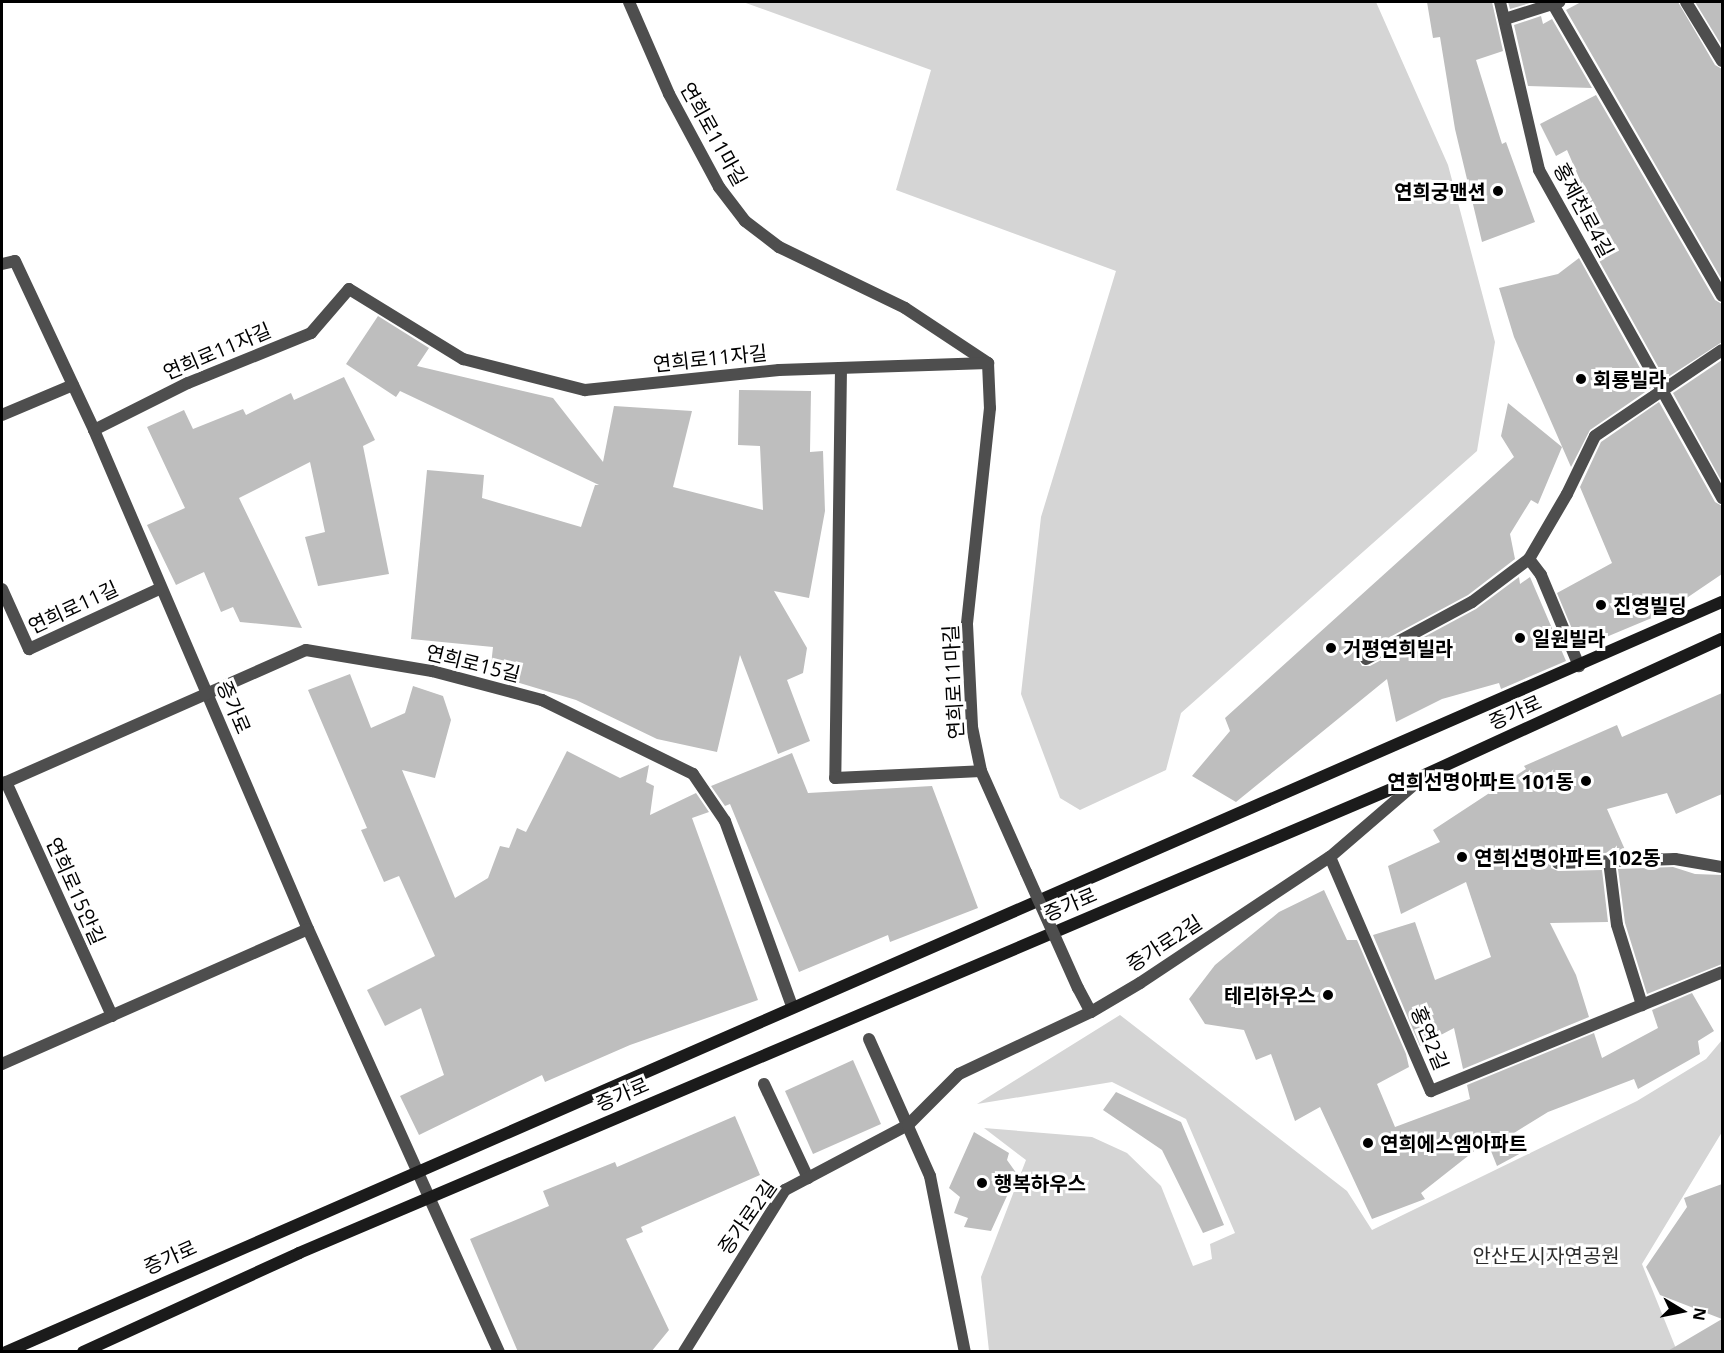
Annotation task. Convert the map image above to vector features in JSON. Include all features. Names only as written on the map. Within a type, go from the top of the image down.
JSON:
[{"type":"main road","name":"증가로","points":[[6,1352],[416,1170],[1722,602]]},
{"type":"main road","name":"증가로","points":[[83,1352],[429,1198],[1429,773],[1722,639]]},
{"type":"street","name":"연희로11마길","points":[[628,2],[669,94],[719,187],[745,222],[779,247],[905,308],[988,363],[990,408],[967,624],[972,727],[981,771],[1078,988],[1091,1012]]},
{"type":"street","name":"홍제천로4길","points":[[1500,2],[1539,170],[1722,498]]},
{"type":"street","points":[[1686,2],[1722,61]]},
{"type":"street","points":[[1505,19],[1557,4],[1722,296]]},
{"type":"street","name":"증가로","points":[[2,264],[15,261],[94,430],[308,930],[499,1352]]},
{"type":"street","name":"연희로11자길","points":[[94,430],[188,383],[311,333],[349,289],[463,359],[585,390],[779,370],[841,368]]},
{"type":"street","points":[[1366,659],[1472,602],[1529,559],[1560,507],[1595,436],[1661,389],[1722,350]]},
{"type":"street","points":[[981,771],[835,778],[841,368],[988,363]]},
{"type":"street","points":[[2,415],[73,386]]},
{"type":"street","points":[[1529,559],[1541,575],[1579,666]]},
{"type":"street","name":"연희로11길","points":[[2,589],[28,649],[161,588]]},
{"type":"street","name":"연희로15길","points":[[4,783],[206,692],[306,650],[432,671],[542,700],[693,774],[725,821],[792,1006]]},
{"type":"street","name":"증가로2길","points":[[684,1352],[785,1190],[908,1125],[959,1074],[1091,1012],[1330,857],[1429,773]]},
{"type":"street","name":"연희로15안길","points":[[4,783],[111,1016]]},
{"type":"street","name":"홍연2길","points":[[1330,857],[1431,1091],[1722,972]]},
{"type":"street","points":[[1558,863],[1675,859],[1722,867]]},
{"type":"street","points":[[1609,861],[1617,926],[1642,1005]]},
{"type":"street","points":[[2,1064],[308,930]]},
{"type":"street","points":[[869,1039],[930,1176],[965,1352]]},
{"type":"street","points":[[764,1084],[808,1178]]},
{"type":"green space","points":[[743,2],[1376,2],[1448,165],[1495,342],[1477,451],[1181,713],[1166,770],[1080,810],[1060,798],[1021,694],[1041,517],[1116,271],[896,190],[931,70]]},
{"type":"green space","name":"안산도시자연공원","points":[[1120,1015],[1347,1191],[1372,1230],[1637,1101],[1706,1059],[1722,1040],[1722,1132],[1642,1264],[1677,1351],[989,1351],[981,1277],[1026,1160],[984,1128],[1092,1137],[1127,1153],[1161,1186],[1193,1266],[1212,1259],[1210,1244],[1235,1233],[1186,1119],[1112,1082],[977,1104]]},
{"type":"building","points":[[1427,2],[1492,2],[1503,51],[1476,60],[1502,144],[1506,142],[1535,222],[1482,242],[1455,129],[1440,37],[1433,38]]},
{"type":"building","points":[[1508,2],[1533,2],[1510,9]]},
{"type":"building","points":[[1581,2],[1678,2],[1715,65],[1722,69],[1722,280],[1566,10]]},
{"type":"building","points":[[1695,2],[1722,2],[1722,46]]},
{"type":"building","points":[[1541,16],[1543,24],[1552,19],[1592,88],[1528,86],[1514,25]]},
{"type":"building","points":[[1596,95],[1715,300],[1722,304],[1722,342],[1665,379],[1592,248],[1599,242],[1585,214],[1593,210],[1567,150],[1556,156],[1540,124]]},
{"type":"building","points":[[1579,258],[1651,388],[1590,430],[1571,467],[1514,337],[1499,288],[1558,274]]},
{"type":"building","points":[[378,316],[429,348],[417,366],[553,398],[603,462],[614,406],[692,411],[673,487],[763,510],[760,446],[738,445],[739,390],[811,391],[810,452],[823,451],[825,511],[809,598],[774,591],[807,648],[803,673],[787,680],[810,741],[778,754],[740,655],[717,752],[657,739],[576,700],[490,674],[493,647],[411,639],[427,470],[484,475],[482,498],[581,527],[595,485],[599,485],[400,391],[396,397],[346,364]]},
{"type":"building","points":[[1722,360],[1722,482],[1673,393]]},
{"type":"building","points":[[344,377],[375,440],[363,446],[389,574],[318,586],[305,537],[325,532],[310,462],[239,498],[302,628],[240,622],[233,607],[221,612],[204,572],[176,585],[147,525],[185,508],[147,427],[184,410],[193,429],[243,409],[246,415],[291,393],[294,400]]},
{"type":"building","points":[[1659,402],[1715,502],[1722,506],[1722,574],[1666,612],[1580,648],[1557,593],[1612,563],[1580,487],[1601,442]]},
{"type":"building","points":[[1508,403],[1562,447],[1538,504],[1531,500],[1510,534],[1515,559],[1468,595],[1362,652],[1358,659],[1362,666],[1370,666],[1476,609],[1519,577],[1520,584],[1530,577],[1566,661],[1501,689],[1499,683],[1442,699],[1396,722],[1387,679],[1236,802],[1192,776],[1230,731],[1225,718],[1514,457],[1501,436]]},
{"type":"building","points":[[350,674],[371,728],[405,713],[413,686],[443,696],[451,720],[435,778],[402,770],[455,898],[488,878],[500,846],[509,848],[517,828],[526,832],[567,751],[620,778],[649,765],[646,782],[654,786],[650,815],[696,793],[709,812],[692,818],[758,1000],[630,1045],[545,1082],[542,1075],[419,1135],[400,1096],[444,1075],[421,1008],[385,1026],[367,990],[435,956],[399,876],[384,882],[361,830],[367,828],[308,690]]},
{"type":"building","points":[[1722,693],[1722,794],[1676,814],[1667,793],[1607,809],[1626,852],[1558,855],[1551,860],[1551,868],[1558,871],[1602,870],[1608,922],[1550,923],[1576,975],[1589,1017],[1463,1069],[1454,1028],[1420,1046],[1373,935],[1415,922],[1435,980],[1491,957],[1466,882],[1401,914],[1388,866],[1440,842],[1433,830],[1526,769],[1524,766],[1617,725],[1622,737]]},
{"type":"building","points":[[792,753],[808,793],[932,786],[978,908],[890,942],[888,935],[799,972],[730,804],[725,806],[711,786]]},
{"type":"building","points":[[1673,867],[1695,874],[1722,875],[1722,964],[1647,994],[1625,923],[1618,869]]},
{"type":"building","points":[[1324,890],[1347,940],[1357,940],[1406,1054],[1409,1067],[1377,1084],[1395,1127],[1470,1099],[1467,1085],[1594,1033],[1602,1058],[1658,1028],[1652,1010],[1692,993],[1714,1031],[1698,1041],[1700,1054],[1638,1089],[1634,1079],[1548,1112],[1514,1133],[1523,1152],[1497,1166],[1487,1141],[1421,1193],[1425,1199],[1372,1219],[1320,1107],[1295,1121],[1271,1054],[1256,1060],[1244,1030],[1205,1024],[1189,999],[1215,965],[1279,912]]},
{"type":"building","points":[[853,1060],[881,1124],[813,1154],[785,1091]]},
{"type":"building","points":[[1116,1092],[1181,1122],[1224,1225],[1203,1233],[1162,1150],[1103,1110]]},
{"type":"building","points":[[735,1116],[760,1175],[641,1227],[643,1232],[626,1239],[669,1330],[651,1352],[518,1352],[470,1239],[549,1206],[543,1191],[615,1162],[617,1167]]},
{"type":"building","name":"행복하우스","points":[[974,1132],[1009,1153],[1007,1160],[1017,1174],[991,1231],[964,1227],[968,1218],[954,1213],[960,1197],[949,1188]]},
{"type":"building","points":[[1722,1184],[1722,1319],[1660,1295],[1646,1267],[1687,1207],[1684,1198]]},
{"type":"building","points":[[1722,1319],[1722,1352],[1666,1352]]},
{"type":"place","name":"연희궁맨션","points":[[1498,191]]},
{"type":"place","name":"회룡빌라","points":[[1581,379]]},
{"type":"place","name":"진영빌딩","points":[[1601,605]]},
{"type":"place","name":"일원빌라","points":[[1520,638]]},
{"type":"place","name":"거평연희빌라","points":[[1331,648]]},
{"type":"place","name":"연희선명아파트 101동","points":[[1586,781]]},
{"type":"place","name":"연희선명아파트 102동","points":[[1462,857]]},
{"type":"place","name":"테리하우스","points":[[1328,995]]},
{"type":"place","name":"연희에스엠아파트","points":[[1368,1143]]},
{"type":"place","name":"행복하우스","points":[[982,1183]]}]
